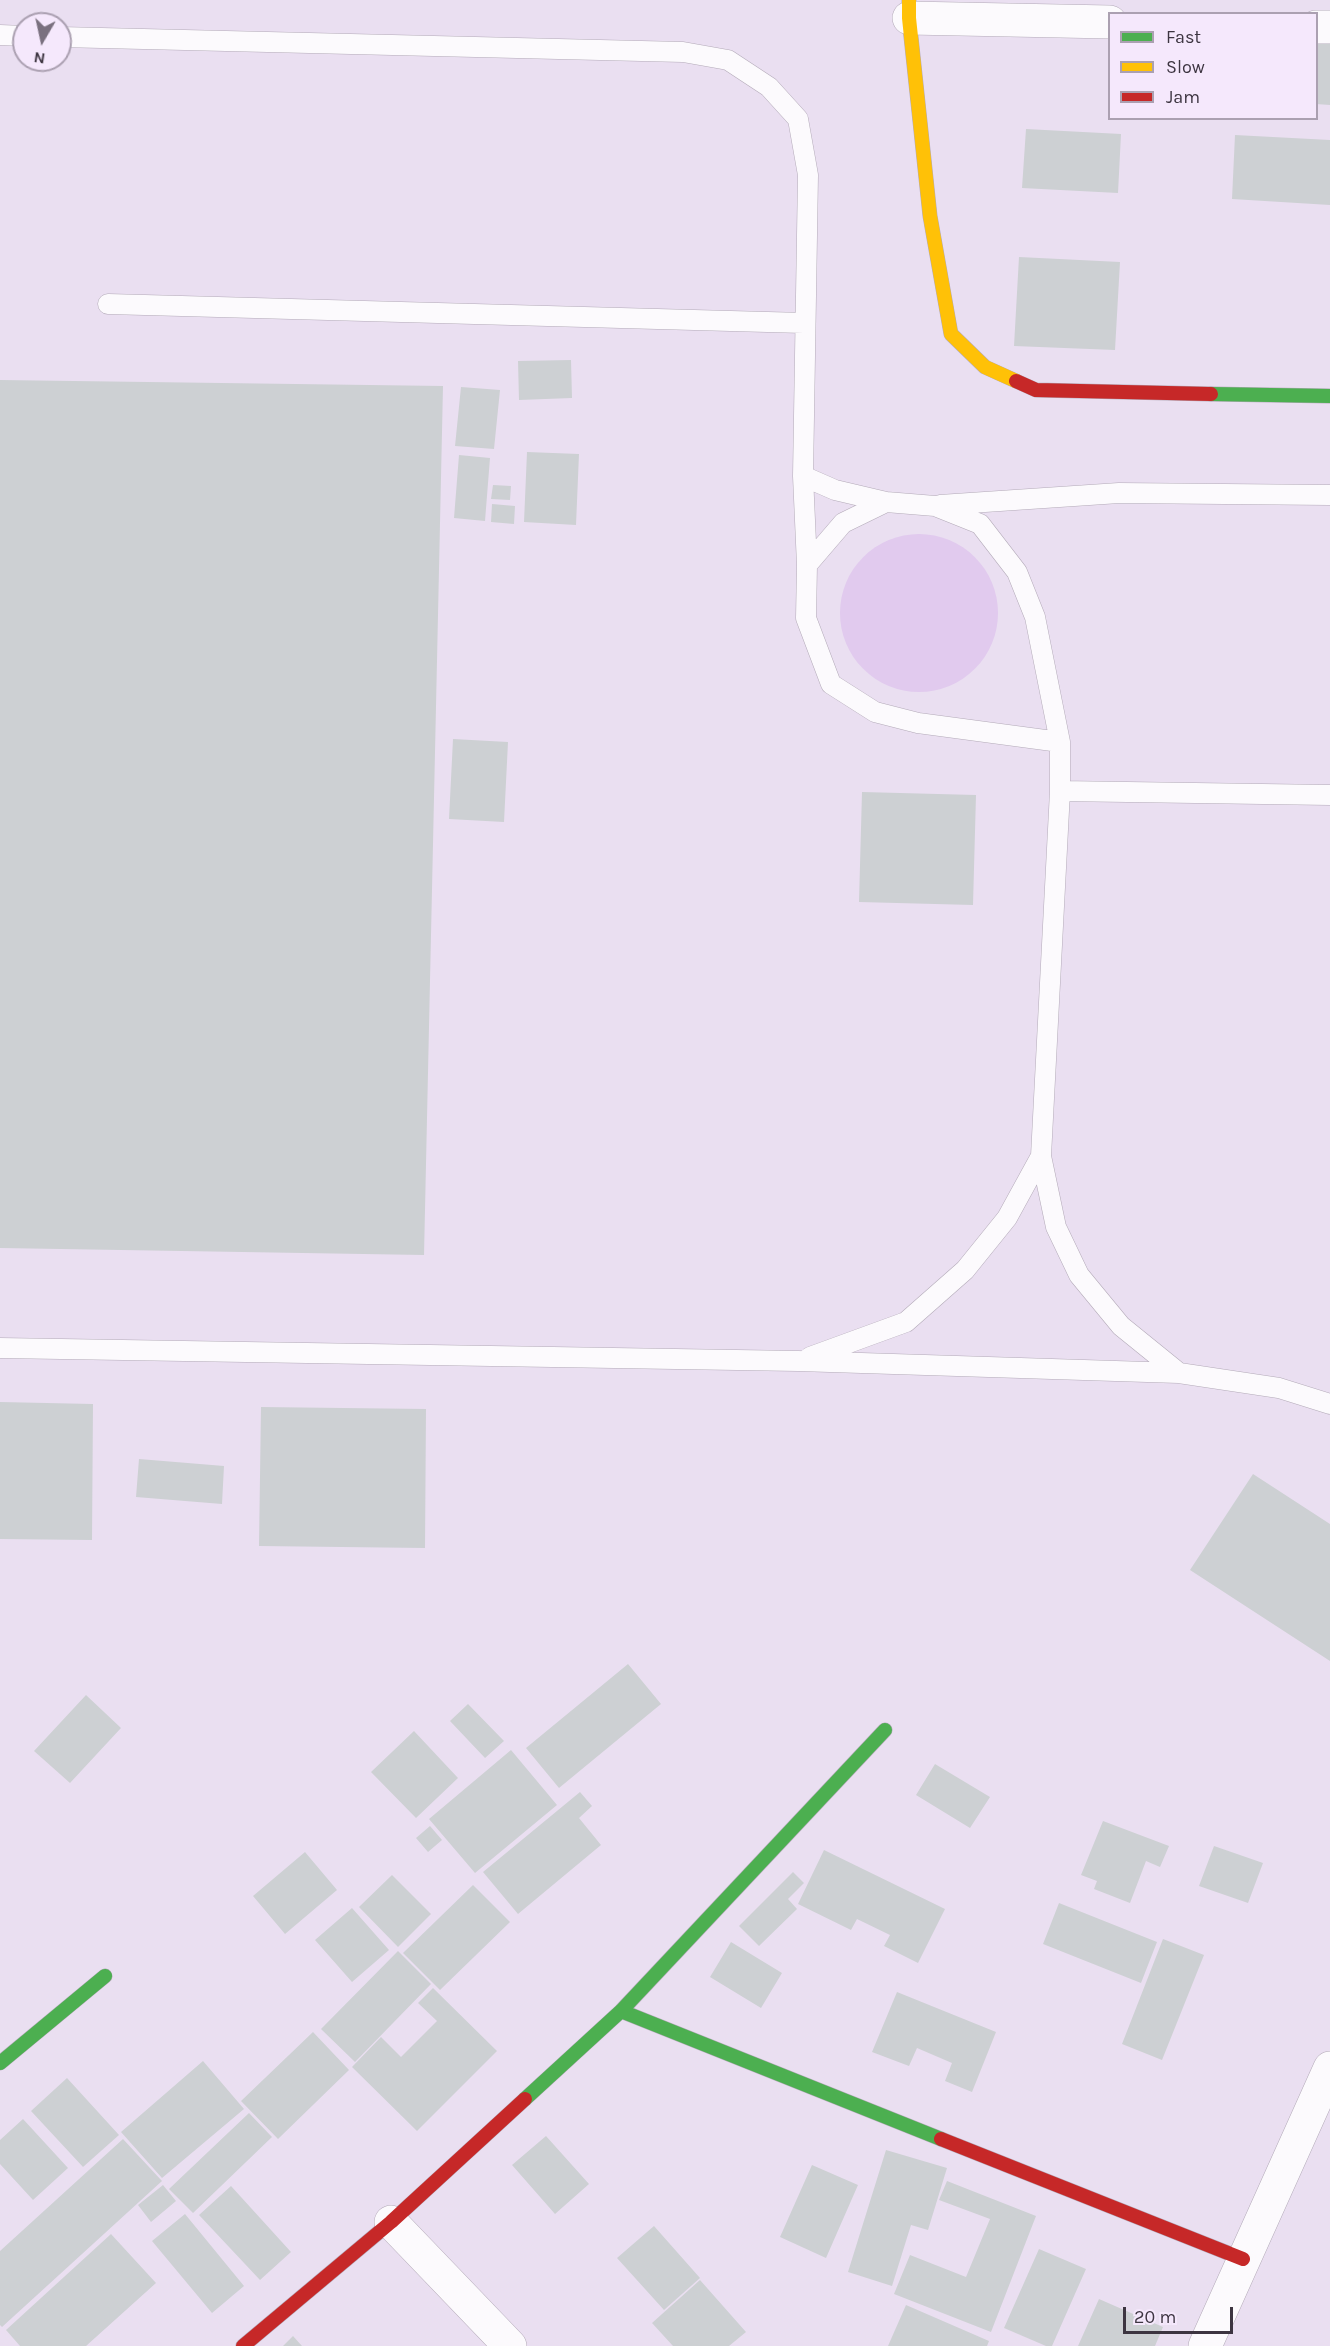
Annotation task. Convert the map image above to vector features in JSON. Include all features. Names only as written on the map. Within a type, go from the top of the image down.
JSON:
[{"type":"street","points":[[1108,22],[909,9],[930,216],[951,334],[985,367],[1036,390],[1330,396]]},
{"type":"street","points":[[243,2346],[391,2222],[621,2011],[885,1730]]},
{"type":"street","points":[[0,2063],[105,1976]]},
{"type":"street","points":[[621,2011],[1243,2259]]},
{"type":"street","points":[[1205,2346],[1330,2068]]},
{"type":"street","points":[[391,2222],[510,2346]]},
{"type":"lane","points":[[72,37],[683,52],[728,60],[769,87],[798,119],[808,176],[804,323],[806,618],[831,684],[875,712],[918,723],[1060,742]]},
{"type":"lane","points":[[108,304],[804,323]]},
{"type":"lane","points":[[804,476],[835,490],[886,502],[935,506],[1119,493],[1330,495]]},
{"type":"lane","points":[[807,566],[843,523],[886,502]]},
{"type":"lane","points":[[935,506],[980,524],[1017,572],[1035,617],[1060,742],[1060,791],[1041,1156],[1056,1227],[1079,1275],[1121,1326],[1179,1373]]},
{"type":"lane","points":[[1060,791],[1330,795]]},
{"type":"lane","points":[[798,1361],[906,1322],[965,1270],[1007,1218],[1041,1156]]},
{"type":"lane","points":[[0,1348],[798,1361],[1179,1373],[1279,1388],[1330,1404]]},
{"type":"shaded area","points":[[919,534],[934,535],[949,540],[963,547],[975,557],[985,569],[992,583],[997,598],[997,628],[992,643],[985,657],[975,669],[963,679],[949,686],[934,691],[919,692],[904,691],[889,686],[875,679],[863,669],[853,657],[846,643],[841,628],[840,613],[841,598],[846,583],[853,569],[863,557],[875,547],[889,540],[904,535]]},
{"type":"building","points":[[1318,37],[1330,38],[1330,105],[1318,104]]},
{"type":"building","points":[[1026,129],[1121,134],[1118,193],[1022,188]]},
{"type":"building","points":[[1235,135],[1330,140],[1330,205],[1232,199]]},
{"type":"building","points":[[1019,257],[1120,262],[1115,350],[1014,346]]},
{"type":"building","points":[[571,360],[572,398],[519,400],[518,361]]},
{"type":"building","points":[[0,380],[443,386],[424,1255],[0,1248]]},
{"type":"building","points":[[461,387],[500,390],[494,449],[455,446]]},
{"type":"building","points":[[527,452],[579,454],[576,525],[524,522]]},
{"type":"building","points":[[459,455],[490,458],[485,521],[454,518]]},
{"type":"building","points":[[493,485],[511,486],[510,500],[491,499]]},
{"type":"building","points":[[492,504],[515,506],[514,524],[491,522]]},
{"type":"building","points":[[453,739],[508,742],[504,822],[449,819]]},
{"type":"building","points":[[862,792],[976,795],[973,905],[859,902]]},
{"type":"building","points":[[0,1402],[93,1404],[92,1540],[0,1539]]},
{"type":"building","points":[[261,1407],[426,1409],[425,1548],[259,1546]]},
{"type":"building","points":[[139,1459],[224,1466],[222,1504],[136,1497]]},
{"type":"building","points":[[1253,1474],[1330,1524],[1330,1661],[1190,1570]]},
{"type":"building","points":[[628,1664],[661,1704],[559,1788],[526,1748]]},
{"type":"building","points":[[86,1695],[121,1728],[70,1783],[34,1751]]},
{"type":"building","points":[[468,1704],[504,1741],[485,1758],[450,1721]]},
{"type":"building","points":[[414,1731],[458,1778],[416,1818],[371,1772]]},
{"type":"building","points":[[511,1750],[557,1805],[475,1873],[429,1819]]},
{"type":"building","points":[[935,1764],[990,1797],[970,1828],[916,1795]]},
{"type":"building","points":[[580,1792],[592,1806],[579,1818],[601,1845],[518,1914],[483,1872]]},
{"type":"building","points":[[1103,1821],[1169,1846],[1160,1867],[1146,1861],[1130,1903],[1094,1889],[1097,1881],[1081,1875]]},
{"type":"building","points":[[430,1826],[442,1840],[428,1852],[416,1838]]},
{"type":"building","points":[[1214,1846],[1263,1863],[1248,1903],[1199,1886]]},
{"type":"building","points":[[824,1850],[945,1909],[918,1963],[884,1946],[890,1935],[857,1919],[851,1930],[798,1904]]},
{"type":"building","points":[[305,1852],[337,1890],[285,1934],[253,1896]]},
{"type":"building","points":[[793,1872],[804,1883],[788,1899],[797,1909],[759,1946],[739,1926]]},
{"type":"building","points":[[392,1875],[431,1914],[398,1947],[359,1907]]},
{"type":"building","points":[[473,1885],[510,1922],[440,1990],[403,1953]]},
{"type":"building","points":[[1059,1903],[1157,1942],[1141,1983],[1043,1944]]},
{"type":"building","points":[[352,1908],[389,1950],[352,1982],[315,1940]]},
{"type":"building","points":[[1163,1939],[1204,1955],[1162,2060],[1122,2044]]},
{"type":"building","points":[[731,1942],[782,1973],[761,2008],[710,1977]]},
{"type":"building","points":[[398,1951],[431,1984],[355,2062],[321,2029]]},
{"type":"building","points":[[433,1988],[497,2051],[417,2131],[352,2067],[381,2037],[401,2057],[437,2021],[418,2003]]},
{"type":"building","points":[[897,1992],[996,2032],[972,2092],[945,2081],[952,2063],[917,2048],[909,2066],[872,2052]]},
{"type":"building","points":[[313,2032],[349,2070],[278,2139],[241,2101]]},
{"type":"building","points":[[203,2061],[244,2109],[162,2178],[121,2132]]},
{"type":"building","points":[[67,2078],[119,2135],[83,2167],[31,2111]]},
{"type":"building","points":[[249,2113],[272,2137],[193,2213],[169,2189]]},
{"type":"building","points":[[23,2119],[68,2168],[33,2200],[0,2164],[0,2140]]},
{"type":"building","points":[[546,2136],[589,2184],[555,2214],[512,2165]]},
{"type":"building","points":[[123,2139],[162,2181],[2,2327],[0,2325],[0,2251]]},
{"type":"building","points":[[886,2150],[947,2168],[928,2230],[911,2225],[892,2286],[848,2272]]},
{"type":"building","points":[[812,2165],[858,2185],[826,2258],[780,2237]]},
{"type":"building","points":[[947,2181],[1036,2216],[991,2332],[894,2294],[910,2255],[966,2277],[990,2219],[939,2200]]},
{"type":"building","points":[[163,2185],[176,2201],[151,2222],[138,2205]]},
{"type":"building","points":[[231,2186],[291,2252],[260,2280],[199,2215]]},
{"type":"building","points":[[185,2214],[244,2286],[212,2313],[152,2241]]},
{"type":"building","points":[[654,2226],[700,2278],[664,2310],[617,2258]]},
{"type":"building","points":[[111,2234],[156,2283],[86,2346],[20,2346],[6,2330]]},
{"type":"building","points":[[1039,2249],[1086,2269],[1052,2346],[1046,2346],[1004,2328]]},
{"type":"building","points":[[700,2280],[746,2332],[729,2346],[673,2346],[652,2323]]},
{"type":"building","points":[[1099,2299],[1163,2327],[1155,2346],[1078,2346]]},
{"type":"building","points":[[906,2305],[989,2341],[987,2346],[888,2346]]},
{"type":"building","points":[[293,2336],[302,2346],[283,2346]]},
{"type":"traffic: fast","points":[[1211,394],[1330,396]]},
{"type":"traffic: fast","points":[[525,2099],[621,2011],[885,1730]]},
{"type":"traffic: fast","points":[[0,2063],[105,1976]]},
{"type":"traffic: fast","points":[[621,2011],[941,2139]]},
{"type":"traffic: slow","points":[[909,0],[930,216],[951,334],[985,367],[1016,381]]},
{"type":"traffic: jam","points":[[1016,381],[1036,390],[1211,394]]},
{"type":"traffic: jam","points":[[243,2346],[391,2222],[525,2099]]},
{"type":"traffic: jam","points":[[941,2139],[1243,2259]]}]
